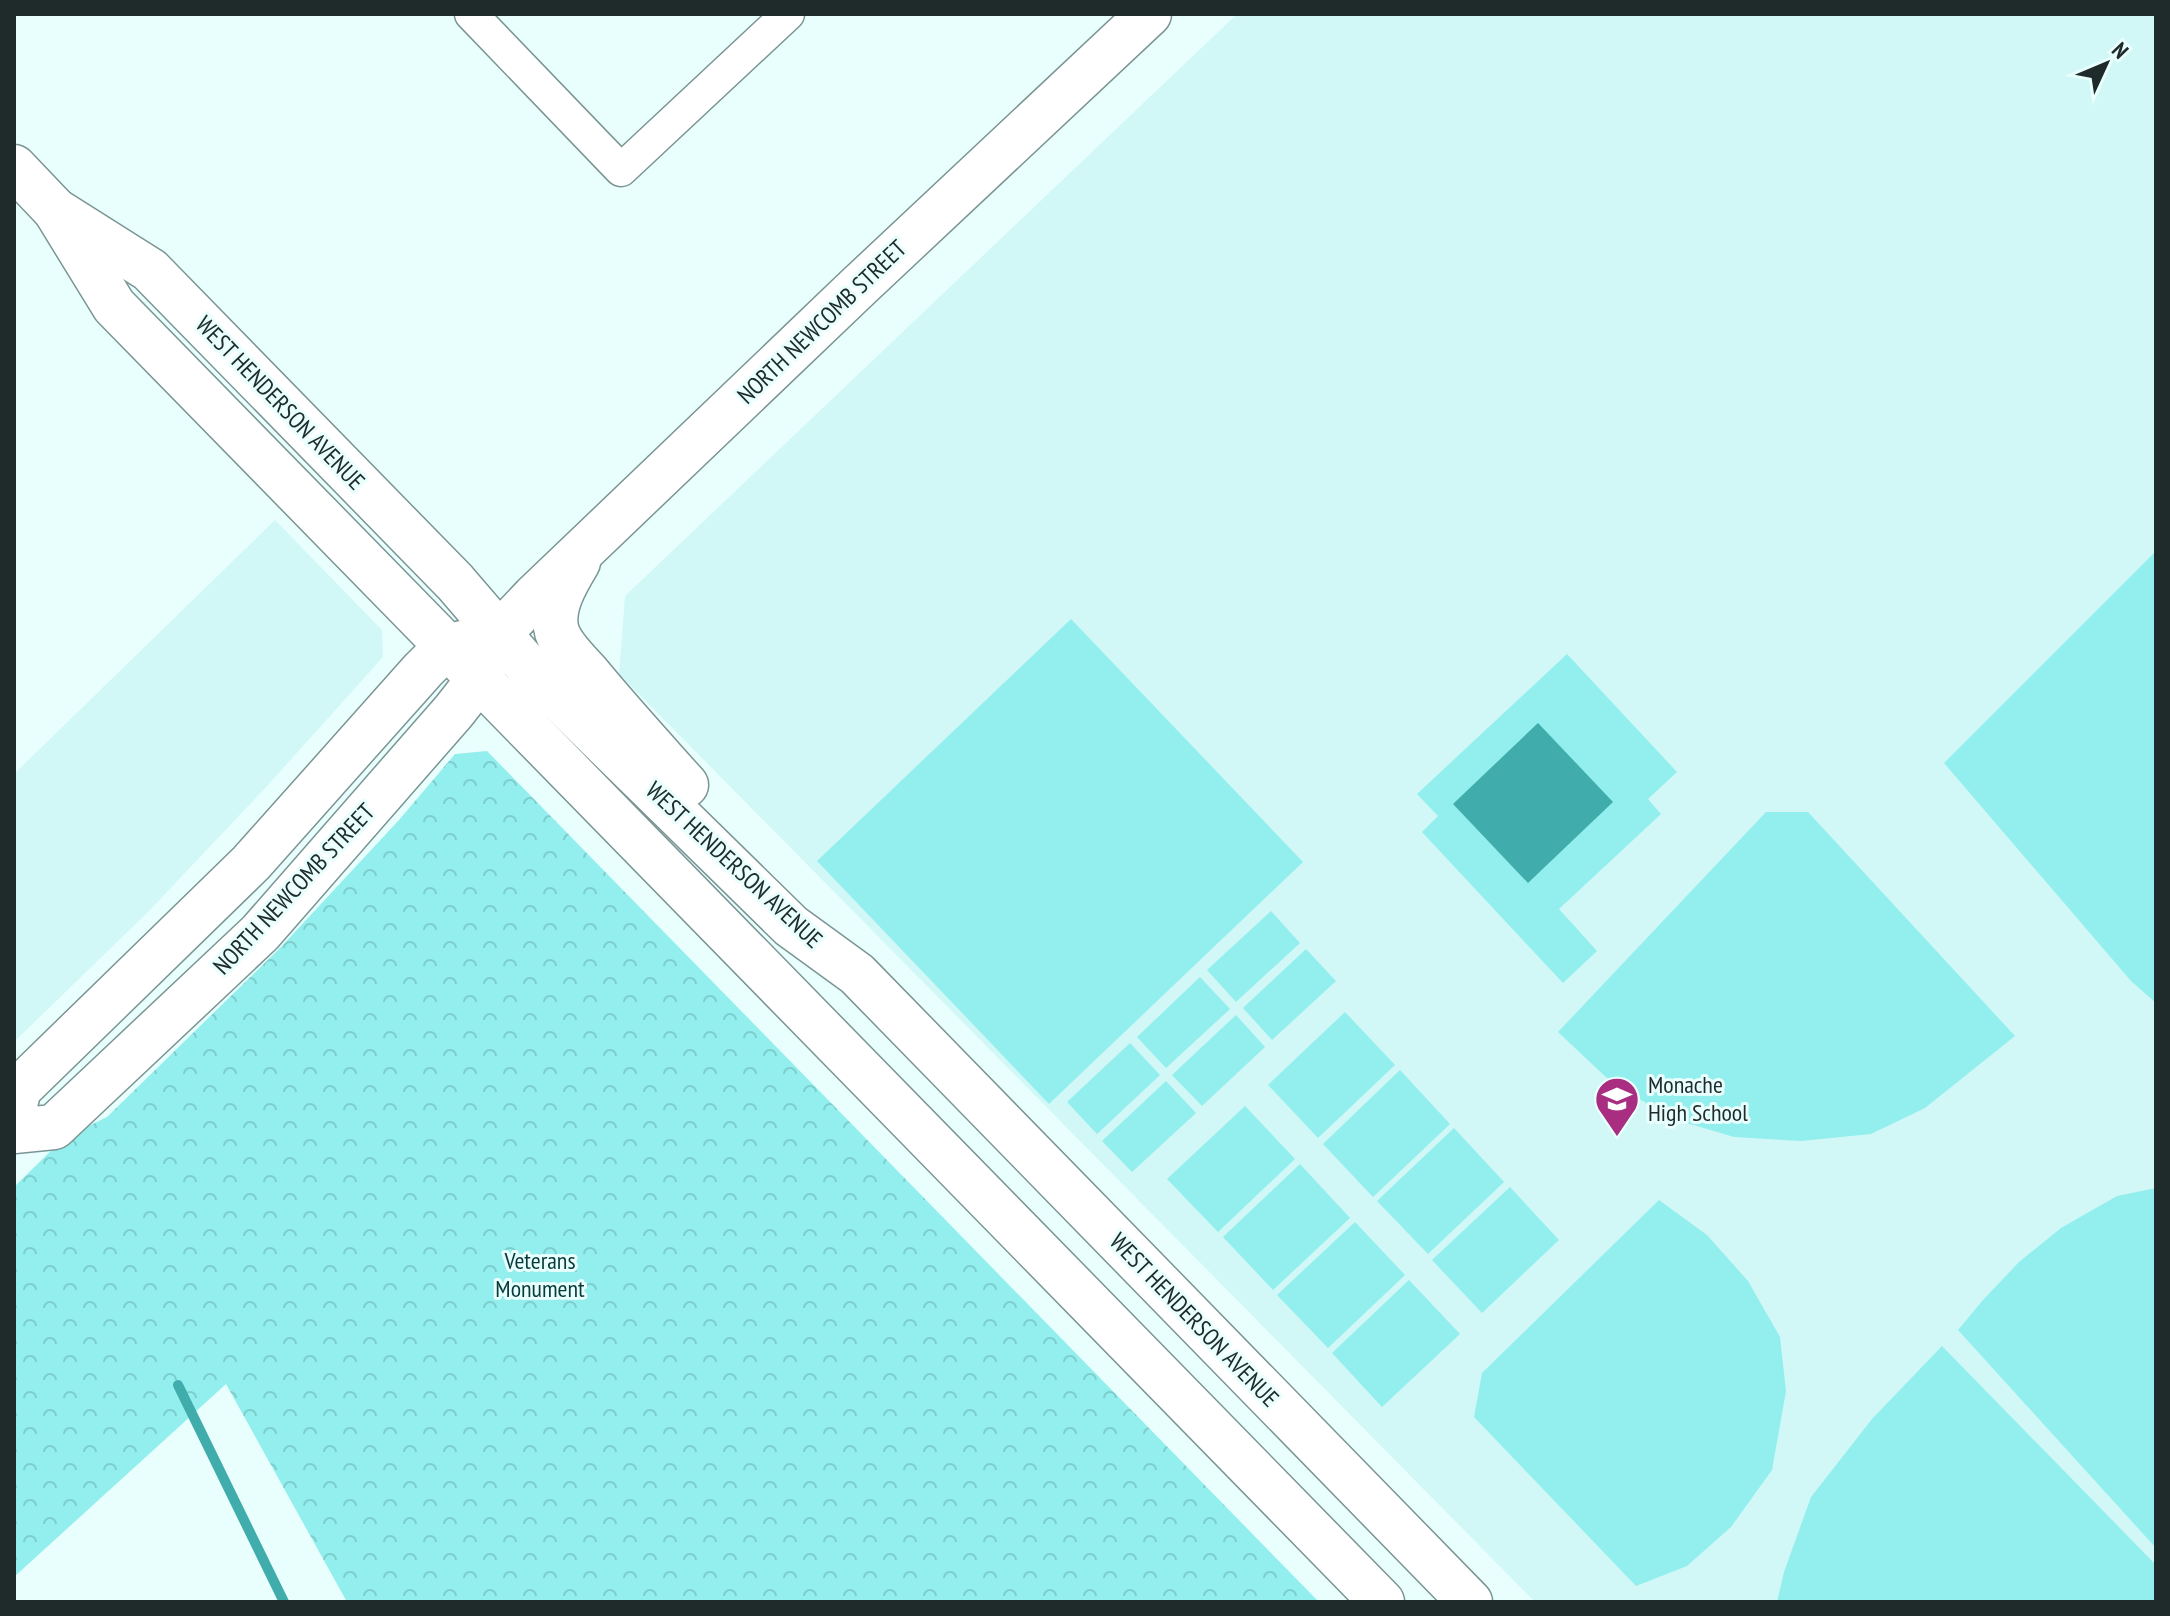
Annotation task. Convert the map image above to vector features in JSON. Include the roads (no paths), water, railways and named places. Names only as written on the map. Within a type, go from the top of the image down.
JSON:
[{"type":"main road","name":"NORTH NEWCOMB STREET","points":[[14,1131],[54,1127],[260,933],[479,679],[500,633],[588,545],[1149,14]]},
{"type":"main road","name":"WEST HENDERSON AVENUE","points":[[14,167],[55,210],[114,306],[1382,1602]]},
{"type":"main road","name":"WEST HENDERSON AVENUE","points":[[55,210],[150,270],[455,582],[534,674],[791,926],[857,974],[1463,1595]]},
{"type":"main road","points":[[588,545],[564,585],[556,613],[557,632],[564,645],[857,974]]},
{"type":"main road","points":[[446,647],[500,633]]},
{"type":"main road","name":"NORTH NEWCOMB STREET","points":[[14,1109],[19,1089],[251,863],[446,647]]},
{"type":"main road","points":[[93,1091],[115,1034],[177,972],[190,921]]},
{"type":"main road","points":[[1168,1384],[1214,1400],[1273,1449],[1325,1508],[1396,1572],[1420,1589],[1463,1595]]},
{"type":"street","points":[[471,14],[621,170],[788,14]]},
{"type":"waterway","points":[[178,1385],[284,1602]]},
{"type":"place","name":"Monache High School","points":[[1617,1138]]},
{"type":"park label","name":"Veterans Monument","points":[[540,1275]]}]
